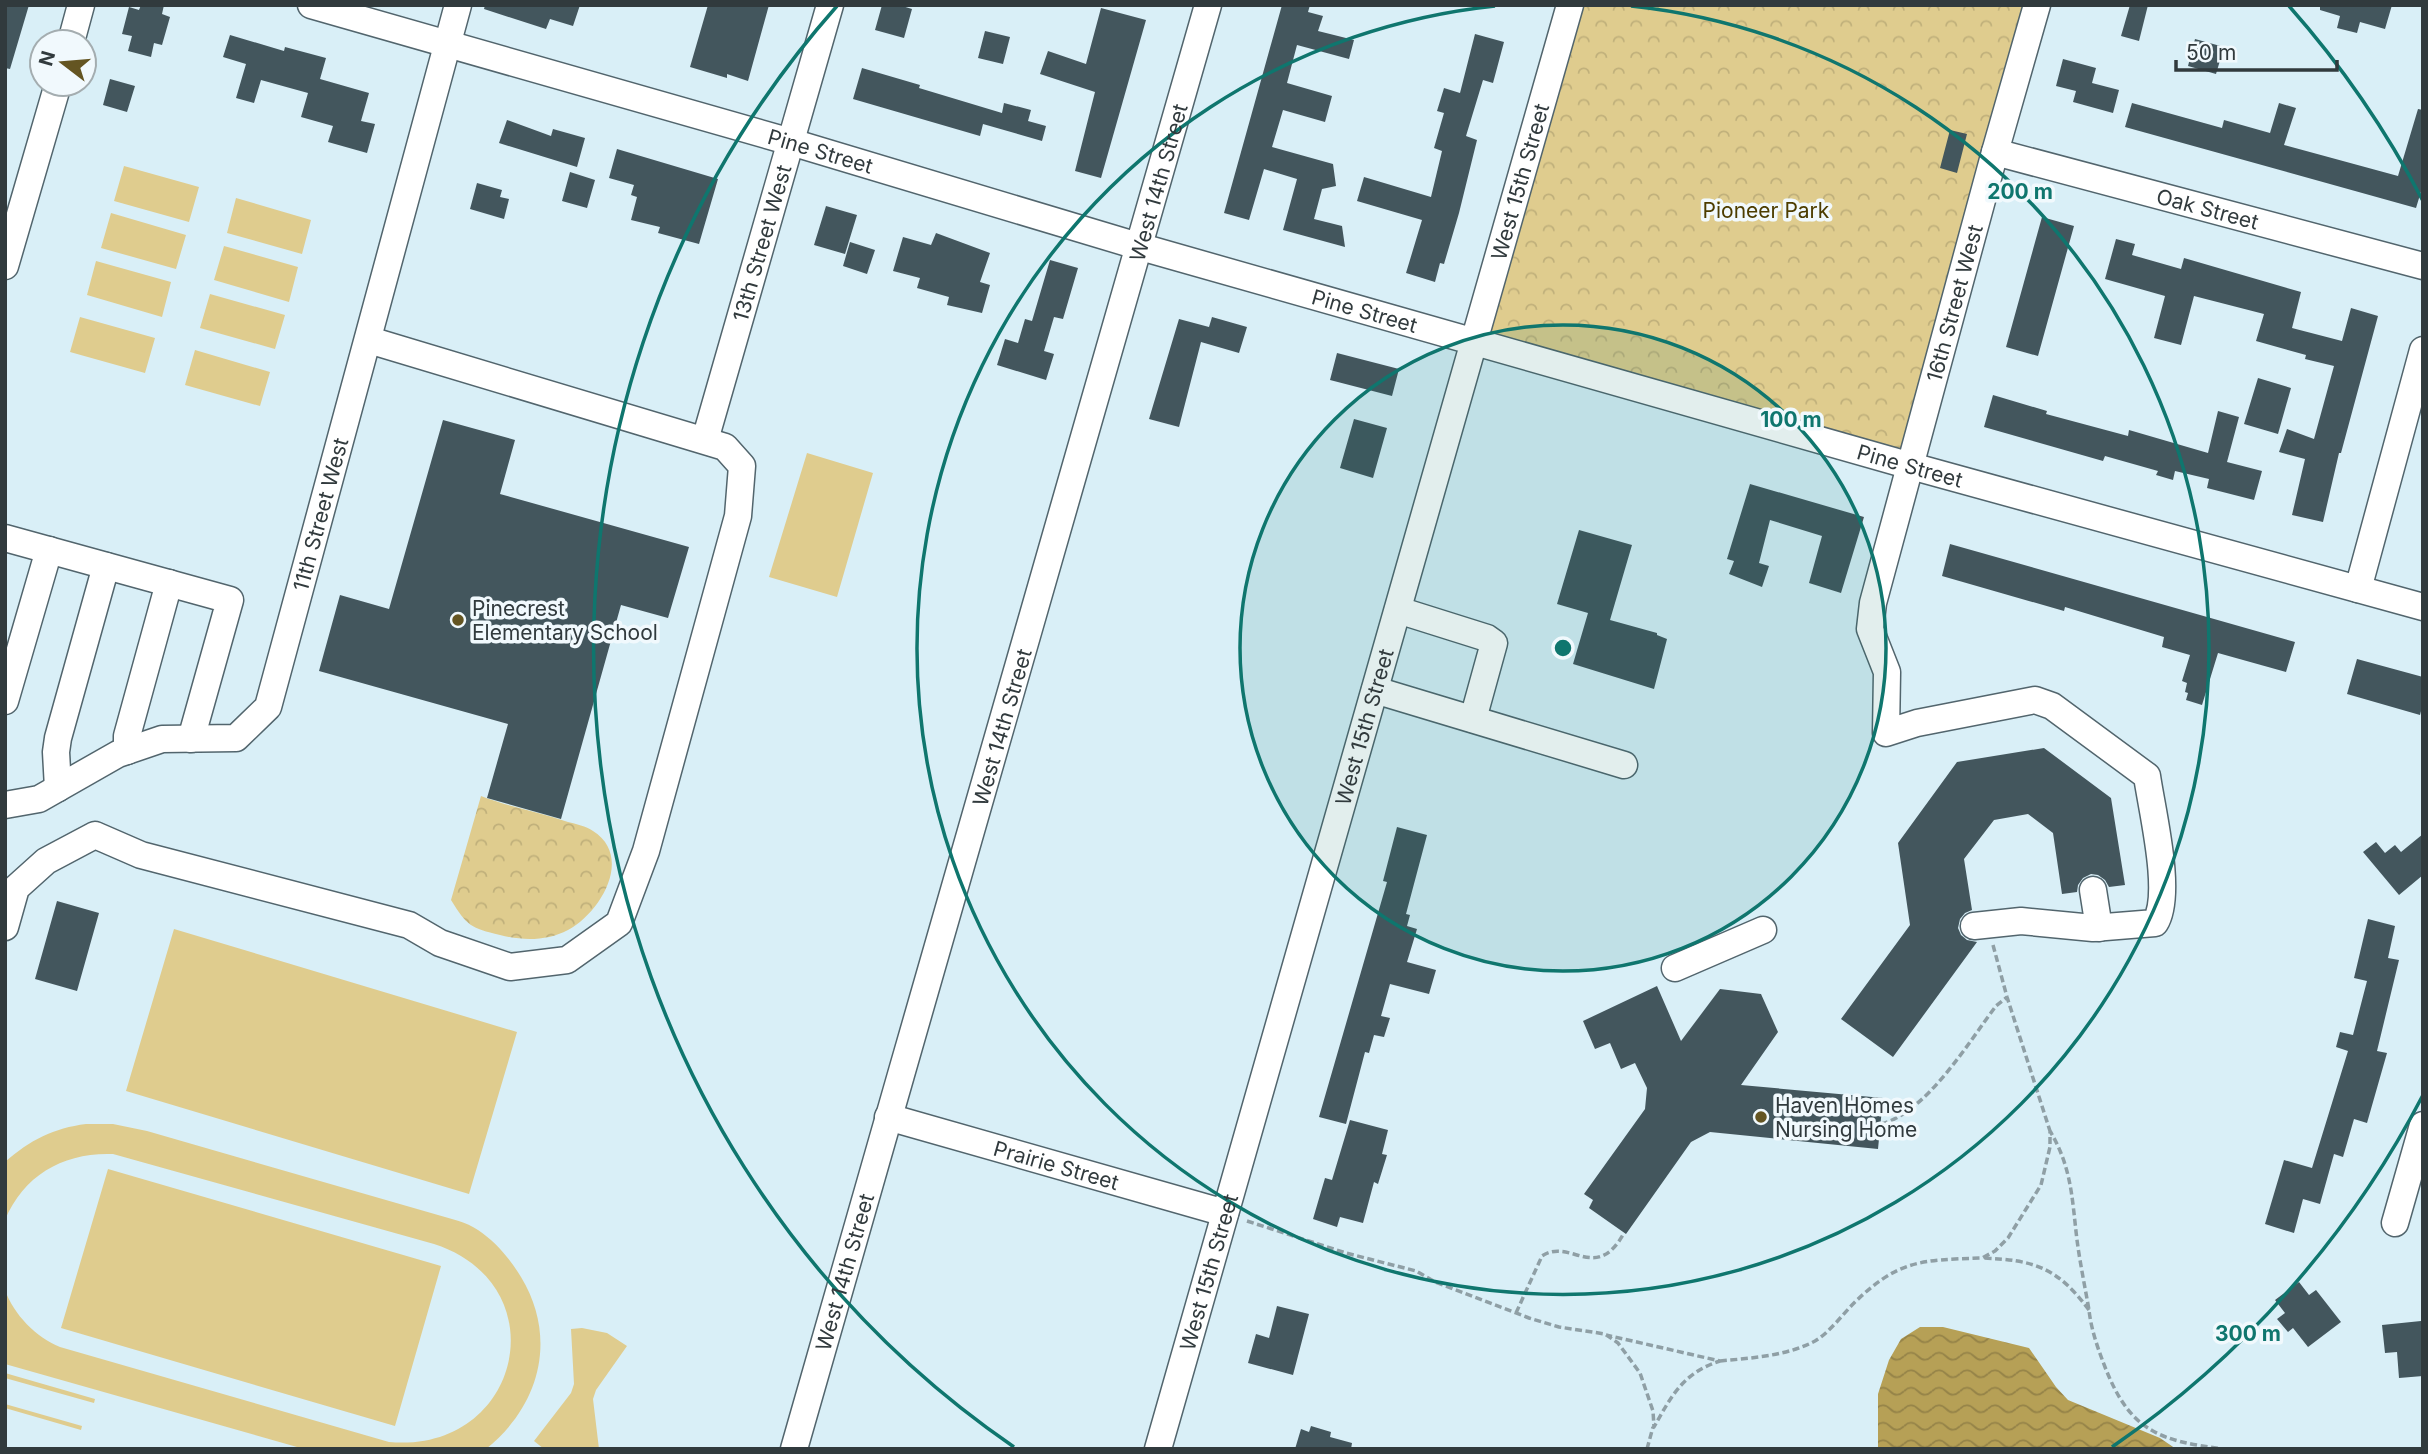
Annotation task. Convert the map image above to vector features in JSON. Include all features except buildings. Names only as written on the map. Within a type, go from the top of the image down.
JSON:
[{"type":"street","points":[[75,28],[81,5]]},
{"type":"street","name":"Pine Street","points":[[311,5],[790,142],[1141,247],[1911,466],[2423,607]]},
{"type":"street","name":"11th Street West","points":[[5,805],[39,799],[127,751],[162,739],[236,738],[268,707],[458,5]]},
{"type":"street","name":"13th Street West","points":[[705,440],[830,5]]},
{"type":"street","name":"West 14th Street","points":[[794,1449],[1141,247],[1208,5]]},
{"type":"street","name":"West 15th Street","points":[[1158,1449],[1570,5]]},
{"type":"street","name":"16th Street West","points":[[2037,5],[1873,603],[1870,629],[1887,672],[1886,733],[1917,723],[2035,699],[2052,706],[2147,776],[2163,890],[2161,914],[2155,923],[2099,928]]},
{"type":"street","points":[[5,266],[54,98]]},
{"type":"street","name":"Oak Street","points":[[1995,152],[2423,266]]},
{"type":"street","points":[[5,927],[16,888],[46,861],[95,835],[141,855],[409,925],[440,943],[510,967],[567,960],[619,923],[646,851],[738,516],[742,466],[725,447],[705,440],[369,340]]},
{"type":"street","points":[[2358,589],[2423,350]]},
{"type":"street","points":[[5,538],[230,600],[191,739]]},
{"type":"street","points":[[5,701],[49,550]]},
{"type":"street","points":[[58,788],[58,738],[106,566]]},
{"type":"street","points":[[127,751],[127,736],[169,583]]},
{"type":"street","points":[[1398,610],[1487,638],[1494,643],[1473,719]]},
{"type":"street","points":[[1375,690],[1624,765]]},
{"type":"street","points":[[1981,925],[2021,921],[2099,928],[2093,890]]},
{"type":"street","points":[[1675,968],[1763,930]]},
{"type":"street","name":"Prairie Street","points":[[888,1117],[1225,1213]]},
{"type":"street","points":[[2395,1223],[2423,1125]]},
{"type":"path","points":[[1981,925],[2050,1131],[2070,1179],[2089,1310],[2100,1356],[2115,1393],[2134,1419],[2173,1440],[2224,1449]]},
{"type":"path","points":[[1881,1124],[1904,1115],[1943,1078],[1996,1006],[2007,997]]},
{"type":"path","points":[[1982,1258],[2008,1238],[2041,1185],[2050,1147],[2050,1131]]},
{"type":"path","points":[[1225,1213],[1346,1253],[1416,1271],[1435,1282],[1516,1313],[1559,1326],[1720,1361]]},
{"type":"path","points":[[1516,1313],[1542,1256],[1547,1252],[1594,1258],[1606,1255],[1616,1248],[1624,1233]]},
{"type":"path","points":[[1647,1449],[1654,1427],[1674,1391],[1701,1367],[1720,1361],[1788,1351],[1816,1340],[1875,1283],[1891,1272],[1938,1259],[2008,1259],[2029,1263],[2051,1271],[2076,1292],[2089,1310]]},
{"type":"path","points":[[1606,1335],[1618,1343],[1640,1373],[1653,1410],[1654,1427]]},
{"type":"green space","name":"Pioneer Park","points":[[1570,5],[2037,5],[1911,466],[1475,341]]},
{"type":"green space","points":[[124,166],[199,187],[189,222],[114,201]]},
{"type":"green space","points":[[236,198],[311,220],[302,254],[227,233]]},
{"type":"green space","points":[[111,213],[186,235],[176,269],[101,248]]},
{"type":"green space","points":[[224,246],[298,267],[289,302],[214,280]]},
{"type":"green space","points":[[96,261],[171,282],[162,317],[87,295]]},
{"type":"green space","points":[[210,294],[285,315],[275,349],[200,328]]},
{"type":"green space","points":[[80,317],[155,338],[145,373],[70,352]]},
{"type":"green space","points":[[195,350],[270,372],[260,406],[185,385]]},
{"type":"green space","points":[[807,453],[873,473],[837,597],[769,577]]},
{"type":"green space","points":[[481,796],[584,826],[605,842],[611,855],[612,869],[608,884],[601,898],[580,922],[552,936],[526,939],[482,930],[471,925],[461,915],[451,900]]},
{"type":"green space","points":[[174,929],[517,1032],[469,1194],[126,1091]]},
{"type":"green space","points":[[86,1124],[113,1124],[147,1131],[454,1219],[478,1230],[497,1245],[517,1270],[532,1300],[539,1324],[538,1370],[531,1392],[519,1413],[505,1432],[486,1449],[304,1449],[5,1364],[5,1290],[14,1308],[27,1324],[60,1347],[389,1442],[434,1439],[469,1422],[494,1395],[508,1363],[510,1328],[499,1294],[474,1265],[434,1244],[113,1154],[79,1157],[48,1169],[23,1190],[5,1220],[5,1162],[43,1136]]},
{"type":"green space","points":[[108,1169],[441,1266],[395,1426],[61,1328]]},
{"type":"green space","points":[[582,1328],[607,1333],[627,1346],[596,1390],[593,1399],[599,1449],[544,1449],[534,1441],[571,1393],[574,1384],[571,1329]]},
{"type":"green space","points":[[5,1373],[95,1399],[94,1403],[5,1378]]},
{"type":"green space","points":[[5,1404],[82,1426],[81,1430],[5,1408]]},
{"type":"water","points":[[1920,1327],[1943,1327],[2029,1348],[2068,1400],[2160,1438],[2176,1449],[1878,1449],[1878,1394],[1889,1360],[1901,1339]]},
{"type":"place","name":"Pinecrest Elementary School","points":[[458,620]]},
{"type":"place","name":"Haven Homes Nursing Home","points":[[1761,1117]]}]
